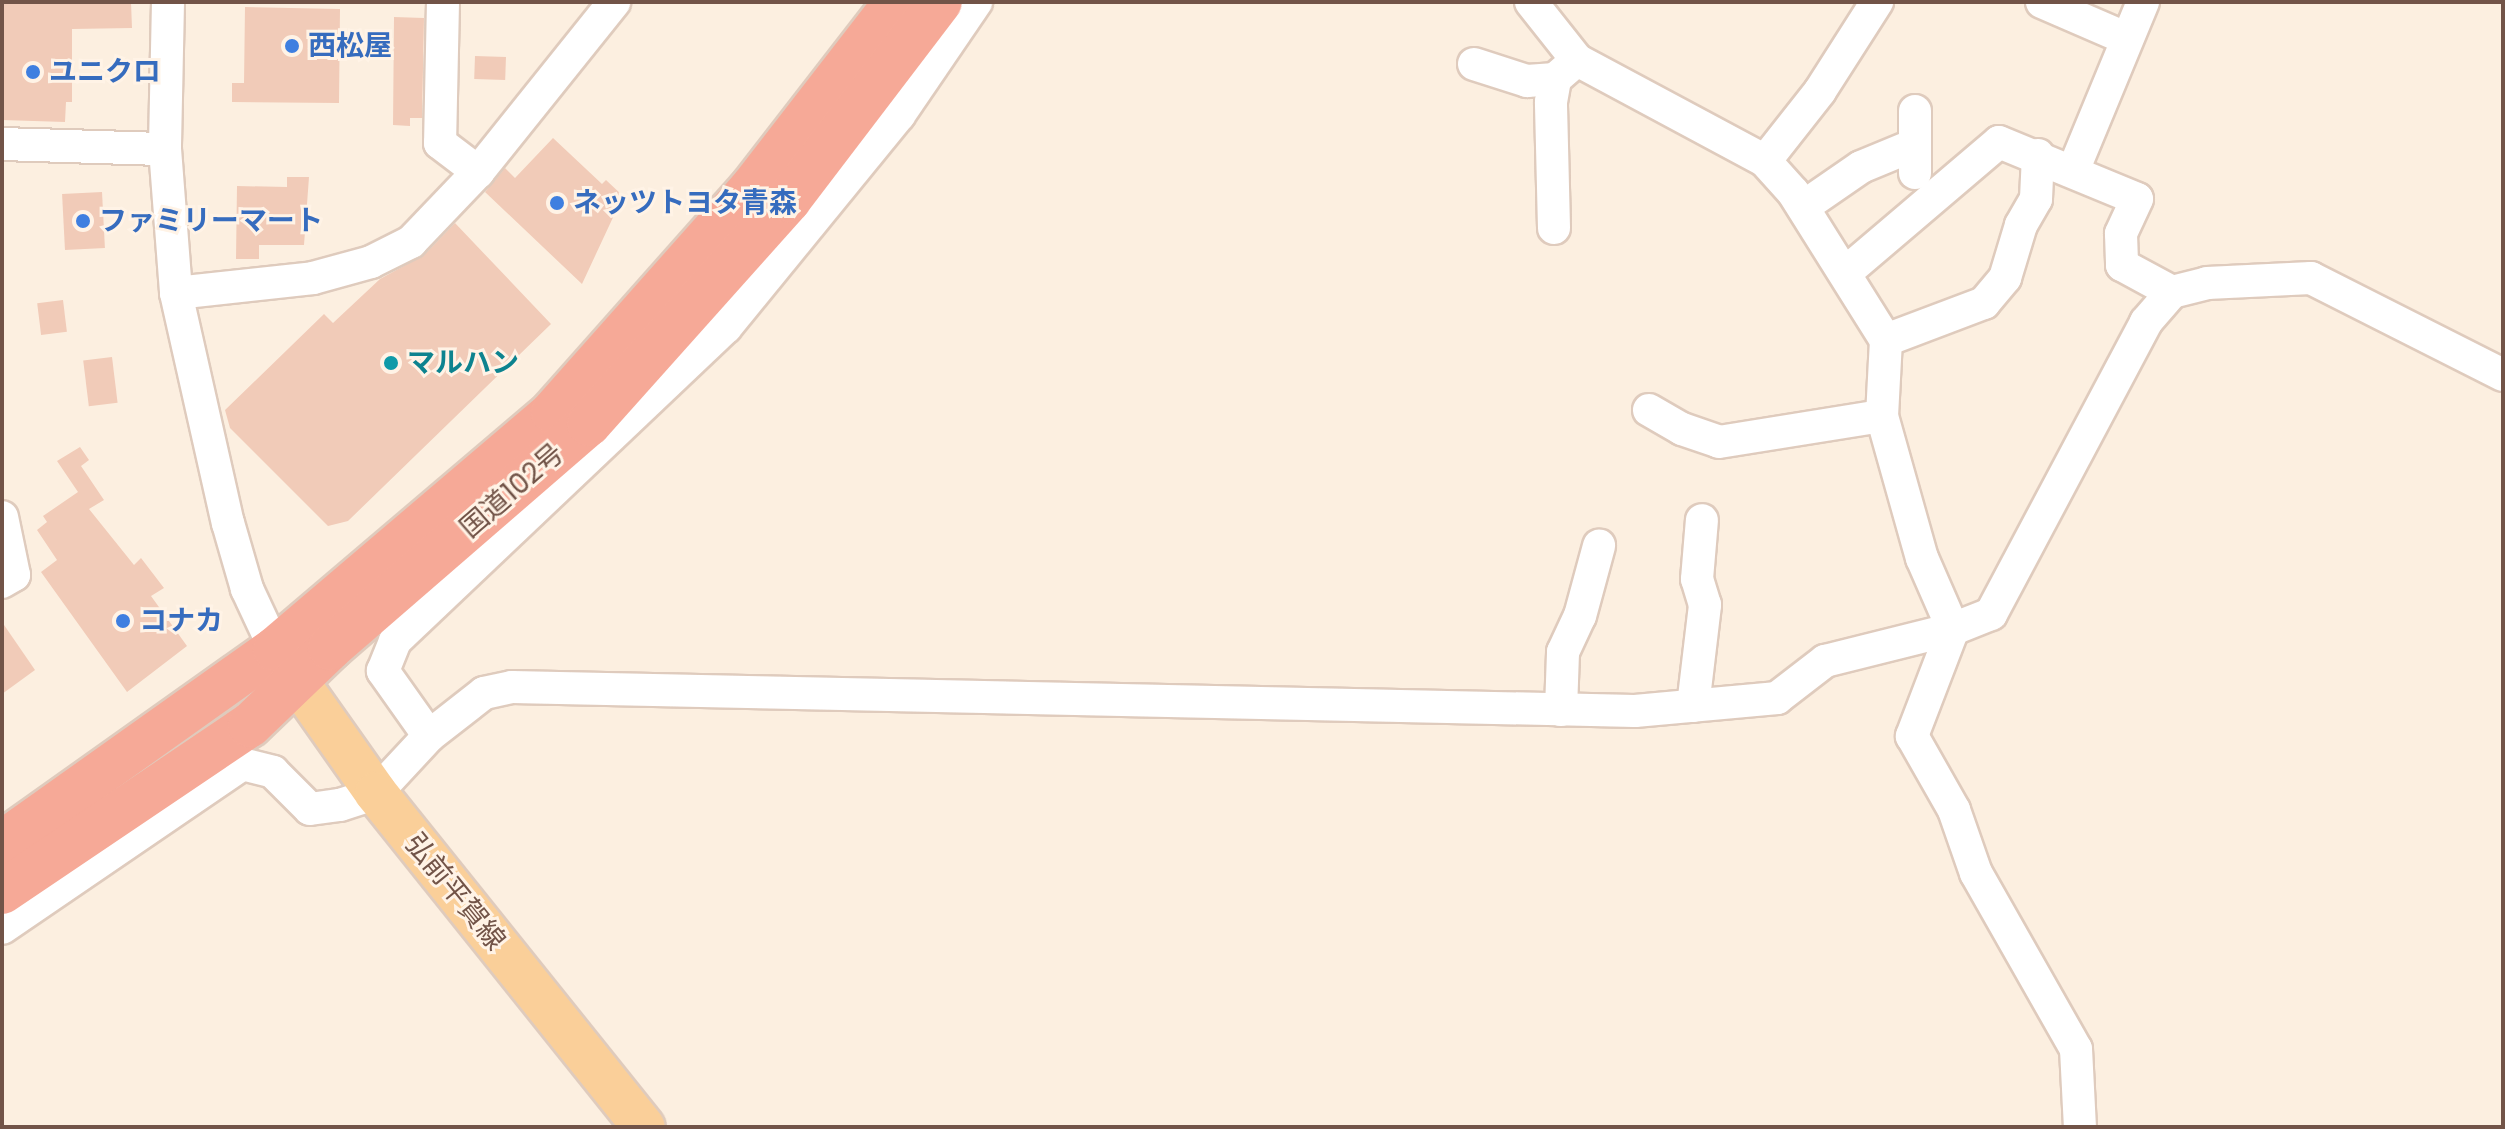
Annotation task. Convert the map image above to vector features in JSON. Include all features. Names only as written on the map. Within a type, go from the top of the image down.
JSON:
[{"type":"highway","name":"国道102号","points":[[2,892],[250,725],[284,665],[553,412],[751,189],[896,2]]},
{"type":"highway","name":"国道102号","points":[[2,843],[284,665],[589,424],[789,200],[940,2]]},
{"type":"main road","name":"弘前平賀線","points":[[284,665],[376,793],[644,1127]]},
{"type":"street","points":[[168,2],[165,149],[176,293],[228,523],[247,589],[284,665]]},
{"type":"street","points":[[443,2],[440,143],[478,172]]},
{"type":"street","points":[[176,293],[313,278],[371,262],[411,242],[478,172],[614,2]]},
{"type":"street","points":[[429,736],[383,671],[395,641],[726,327],[899,115],[976,2]]},
{"type":"street","points":[[1531,2],[1566,70],[1765,161],[1803,207],[1886,340],[1882,416],[1922,558],[1953,629],[1912,736],[1954,810],[1976,873],[2076,1049],[2080,1127]]},
{"type":"street","points":[[1765,161],[1820,91],[1877,2]]},
{"type":"street","points":[[2042,2],[2125,38]]},
{"type":"street","points":[[2073,171],[2125,38],[2143,2]]},
{"type":"street","points":[[1474,64],[1527,81],[1566,70]]},
{"type":"street","points":[[1554,228],[1551,102],[1566,70]]},
{"type":"street","points":[[1803,207],[1861,167],[1914,159],[1915,111]]},
{"type":"street","points":[[1845,273],[1999,142],[2038,155],[2137,199],[2121,234],[2122,265],[2172,292]]},
{"type":"street","points":[[2,144],[165,149]]},
{"type":"street","points":[[1886,340],[1984,303],[2005,278],[2021,225],[2036,199],[2038,155]]},
{"type":"street","points":[[2,928],[242,764],[273,772],[310,809],[376,793],[429,736],[484,693],[512,687],[1561,710],[1693,706],[1777,698],[1825,661],[1953,629],[1991,614],[2146,322],[2172,292],[2207,283],[2311,278],[2503,375]]},
{"type":"street","points":[[1649,410],[1682,429],[1719,442],[1882,416]]},
{"type":"street","points":[[2,517],[14,575],[2,582]]},
{"type":"street","points":[[1693,706],[1705,605],[1697,579],[1702,520]]},
{"type":"street","points":[[1561,710],[1563,652],[1580,616],[1599,546]]},
{"type":"building","name":"ユニクロ","points":[[2,2],[131,2],[132,28],[72,29],[72,102],[66,102],[65,122],[2,120]]},
{"type":"building","name":"西松屋","points":[[245,7],[340,9],[339,103],[232,102],[232,83],[244,83]]},
{"type":"building","points":[[394,17],[424,18],[422,118],[410,118],[410,126],[393,125]]},
{"type":"building","points":[[475,56],[506,57],[505,80],[474,79]]},
{"type":"building","points":[[553,138],[602,184],[606,180],[623,196],[582,284],[485,192],[505,168],[515,178]]},
{"type":"building","points":[[287,177],[309,177],[304,245],[259,245],[259,259],[236,259],[237,186],[287,187]]},
{"type":"building","name":"ファミリーマート","points":[[102,192],[105,248],[65,250],[62,194]]},
{"type":"building","name":"マルハン","points":[[455,223],[551,324],[348,521],[328,526],[230,428],[225,410],[324,314],[333,323],[380,279],[424,255]]},
{"type":"building","points":[[63,300],[67,332],[41,335],[37,303]]},
{"type":"building","points":[[112,357],[118,403],[89,406],[83,361]]},
{"type":"building","name":"コナカ","points":[[80,447],[89,460],[81,466],[104,500],[89,509],[134,565],[141,558],[164,588],[151,596],[187,646],[127,692],[41,572],[57,560],[37,530],[47,522],[43,516],[78,492],[57,461]]},
{"type":"building","points":[[2,622],[35,670],[2,694]]},
{"type":"place","name":"西松屋","points":[[292,46]]},
{"type":"place","name":"ユニクロ","points":[[33,72]]},
{"type":"place","name":"ネッツトヨタ青森","points":[[557,203]]},
{"type":"place","name":"ファミリーマート","points":[[83,221]]},
{"type":"place","name":"マルハン","points":[[391,363]]},
{"type":"place","name":"コナカ","points":[[123,621]]}]
